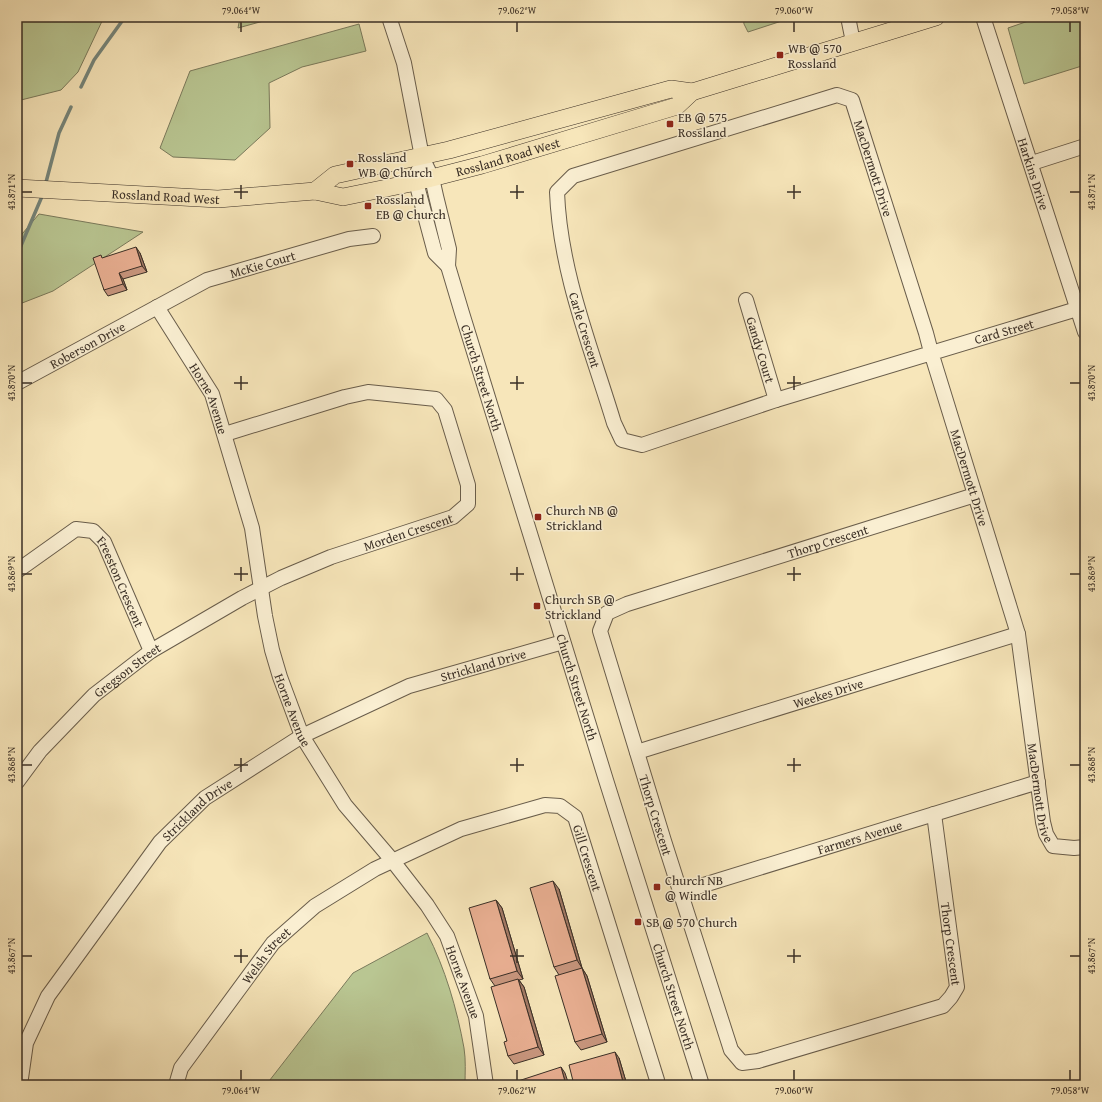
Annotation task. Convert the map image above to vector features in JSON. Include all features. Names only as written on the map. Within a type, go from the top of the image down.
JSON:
[{"type":"main road","name":"Rossland Road West","points":[[315,191],[336,175],[424,172],[482,165],[676,106],[692,92],[854,42],[905,22],[936,17]]},
{"type":"main road","name":"Rossland Road West","points":[[17,188],[218,199],[315,191],[342,197],[424,172],[671,89],[692,92]]},
{"type":"street","name":"Church Street North","points":[[389,17],[404,63],[424,172],[449,249],[448,266],[563,642],[702,1085]]},
{"type":"street","points":[[848,17],[854,42]]},
{"type":"street","name":"Harkins Drive","points":[[983,17],[1032,163],[1052,233],[1085,332]]},
{"type":"street","name":"MacDermott Drive","points":[[837,95],[852,100],[1018,634],[1043,822],[1046,834],[1053,846],[1074,848],[1085,847]]},
{"type":"street","name":"Carle Crescent","points":[[837,95],[573,176],[557,192],[558,220],[572,288],[614,423],[622,440],[642,445],[776,400],[931,352]]},
{"type":"street","points":[[1032,163],[1085,146]]},
{"type":"street","name":"McKie Court","points":[[157,307],[207,280],[349,239],[373,236]]},
{"type":"street","name":"Gandy Court","points":[[746,300],[776,400]]},
{"type":"street","name":"Roberson Drive","points":[[17,383],[157,307]]},
{"type":"street","name":"Horne Avenue","points":[[157,307],[212,394],[252,528],[272,650],[280,678],[302,736],[345,805],[392,860],[427,905],[446,936],[476,1016],[486,1085]]},
{"type":"street","name":"Card Street","points":[[931,352],[1077,309]]},
{"type":"street","name":"Morden Crescent","points":[[225,434],[345,397],[368,392],[436,399],[445,410],[468,485],[468,504],[453,518],[331,557],[261,588]]},
{"type":"street","name":"Thorp Crescent","points":[[934,814],[957,987],[951,997],[942,1006],[758,1061],[742,1063],[731,1050],[682,892],[664,842],[600,631],[607,614],[627,604],[975,496]]},
{"type":"street","name":"Freeston Crescent","points":[[17,571],[76,529],[92,531],[104,542],[150,652]]},
{"type":"street","name":"Gregson Street","points":[[17,782],[40,751],[94,695],[150,652],[261,588]]},
{"type":"street","name":"Weekes Drive","points":[[637,752],[1018,634]]},
{"type":"street","name":"Strickland Drive","points":[[20,1085],[22,1042],[48,996],[160,842],[205,798],[302,736],[408,686],[563,642]]},
{"type":"street","name":"Farmers Avenue","points":[[682,892],[1038,782]]},
{"type":"street","name":"Gill Crescent","points":[[392,860],[461,829],[545,805],[560,806],[575,817],[657,1080],[656,1085]]},
{"type":"street","name":"Welsh Street","points":[[176,1085],[181,1068],[274,943],[315,906],[392,860]]},
{"type":"green space","points":[[17,17],[104,17],[78,72],[61,90],[17,101]]},
{"type":"green space","points":[[240,17],[278,17],[238,28]]},
{"type":"green space","points":[[743,17],[794,17],[748,32],[744,24]]},
{"type":"green space","points":[[1040,17],[1085,17],[1085,65],[1024,84],[1008,28]]},
{"type":"green space","points":[[359,24],[366,51],[302,67],[269,83],[270,128],[235,160],[173,157],[160,148],[190,71]]},
{"type":"green space","points":[[39,214],[143,232],[53,291],[17,305],[17,240]]},
{"type":"green space","points":[[427,933],[445,974],[458,1018],[465,1053],[465,1085],[266,1085],[353,973]]},
{"type":"building","points":[[136,247],[142,266],[119,273],[123,284],[104,290],[93,258],[101,255],[102,258]]},
{"type":"building","points":[[553,881],[577,960],[554,967],[530,888]]},
{"type":"building","points":[[496,900],[517,971],[490,979],[469,908]]},
{"type":"building","points":[[582,968],[602,1034],[575,1042],[555,976]]},
{"type":"building","points":[[518,979],[538,1047],[508,1056],[504,1042],[507,1041],[491,987]]},
{"type":"building","points":[[615,1052],[623,1082],[612,1085],[574,1085],[569,1065]]},
{"type":"building","points":[[561,1067],[566,1085],[512,1085],[512,1083]]},
{"type":"waterway","points":[[81,87],[94,60],[125,17]]},
{"type":"waterway","points":[[45,186],[59,133],[71,107]]},
{"type":"waterway","points":[[17,255],[43,194]]},
{"type":"place","name":"WB @ 570 Rossland","points":[[780,55]]},
{"type":"place","name":"EB @ 575 Rossland","points":[[670,124]]},
{"type":"place","name":"Rossland WB @ Church","points":[[350,164]]},
{"type":"place","name":"Rossland EB @ Church","points":[[368,206]]},
{"type":"place","name":"Church NB @ Strickland","points":[[538,517]]},
{"type":"place","name":"Church SB @ Strickland","points":[[537,606]]},
{"type":"place","name":"Church NB @ Windle","points":[[657,887]]},
{"type":"place","name":"SB @ 570 Church","points":[[638,922]]}]
